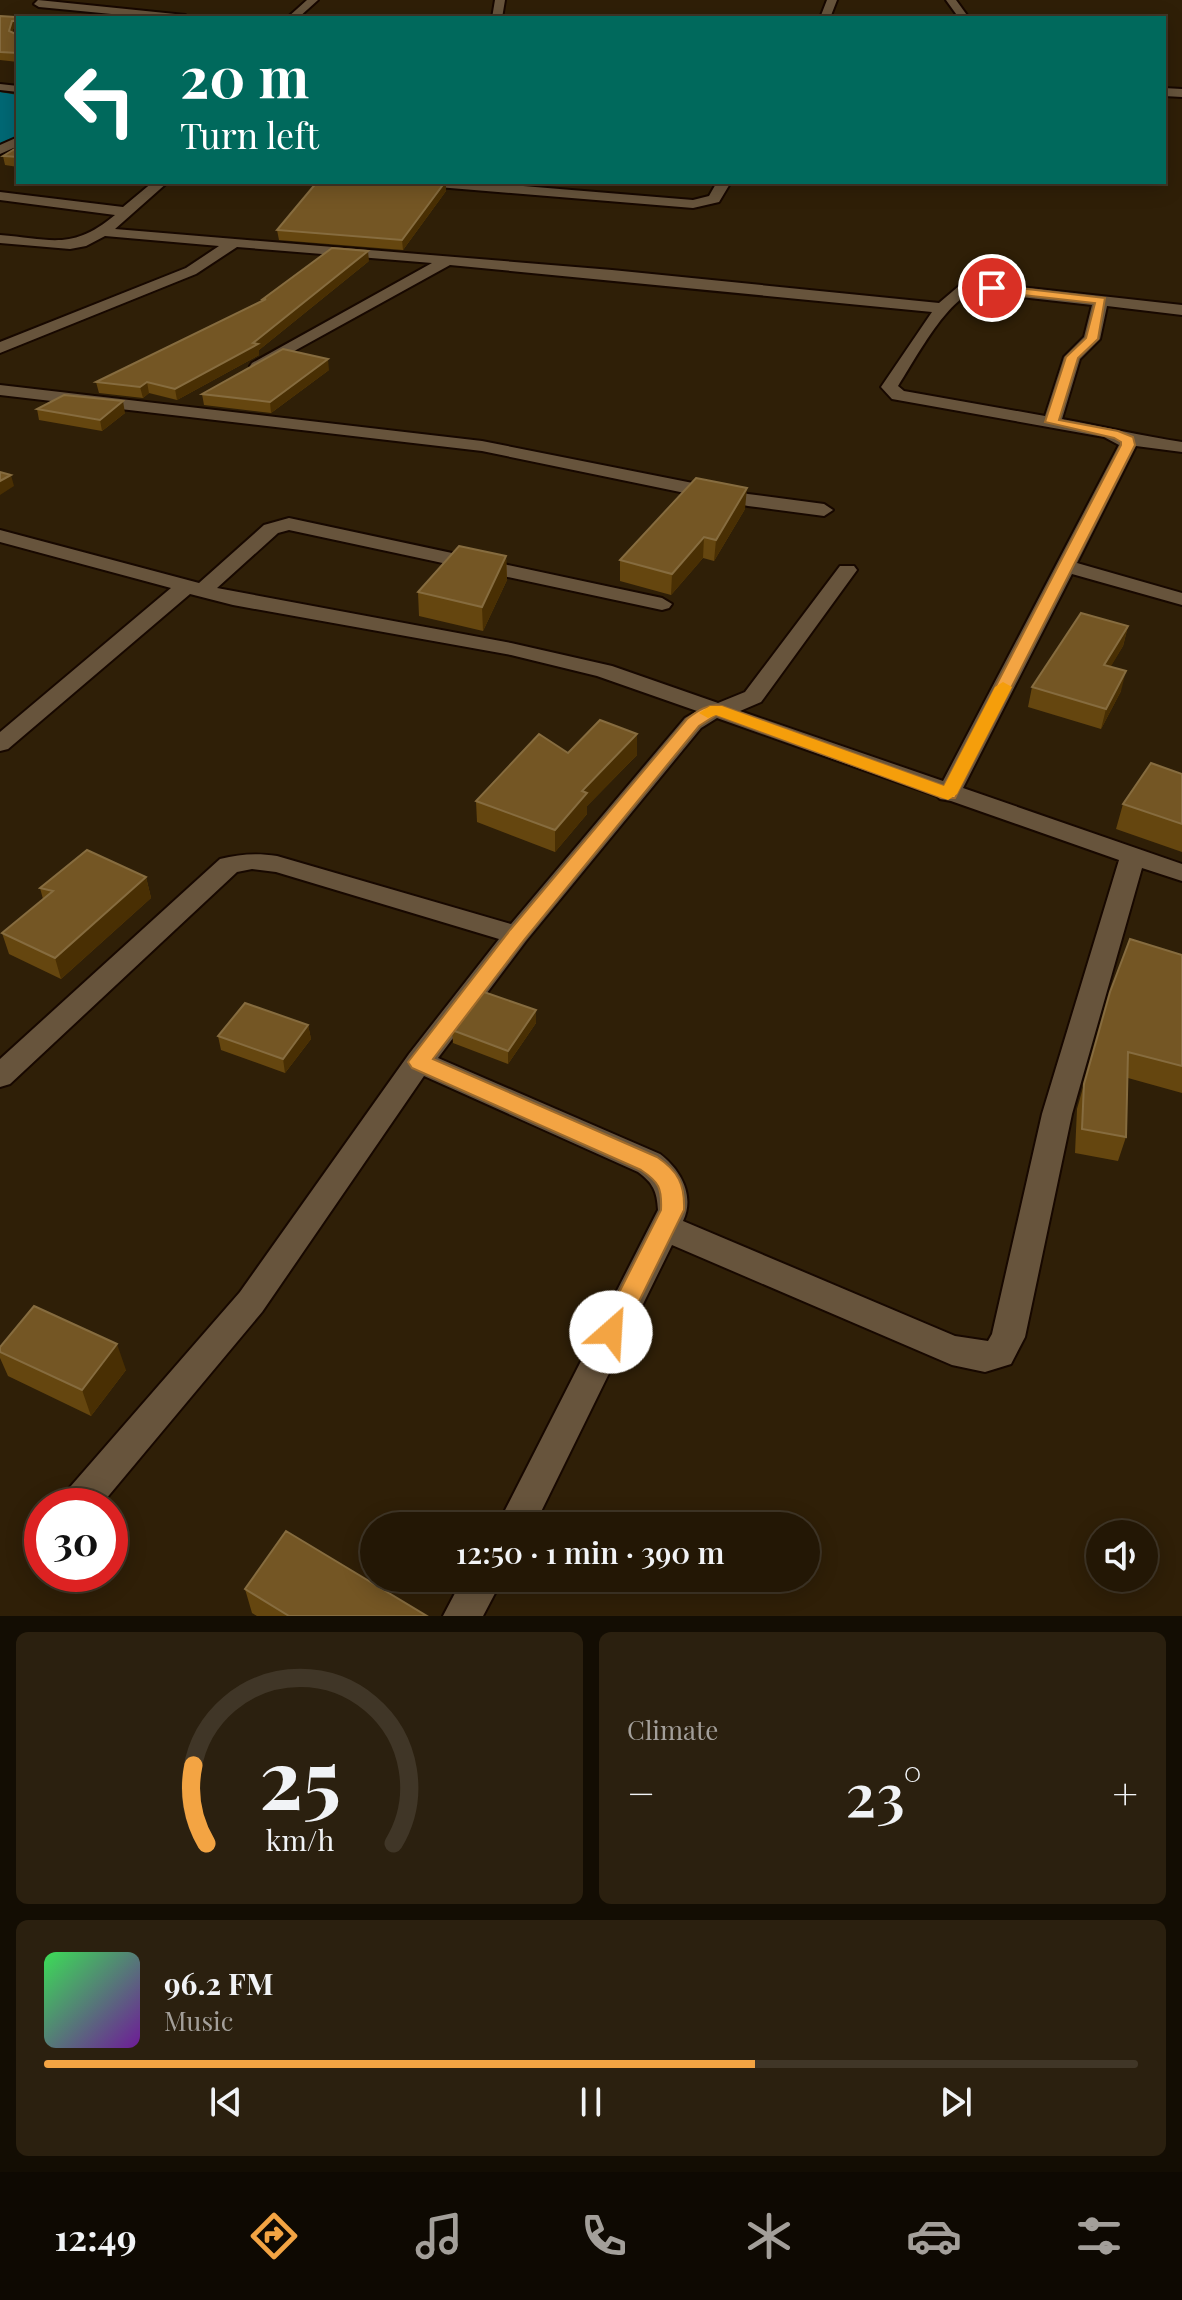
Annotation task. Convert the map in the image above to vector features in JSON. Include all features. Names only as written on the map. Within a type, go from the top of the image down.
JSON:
[{"type":"street","points":[[44,0],[39,4],[164,16]]},
{"type":"street","points":[[294,16],[313,0]]},
{"type":"street","points":[[51,16],[67,7]]},
{"type":"street","points":[[0,239],[70,245],[81,243],[103,232],[159,184]]},
{"type":"street","points":[[450,184],[693,204],[714,199],[723,184]]},
{"type":"street","points":[[0,196],[126,212]]},
{"type":"street","points":[[103,232],[717,284],[942,308]]},
{"type":"street","points":[[0,348],[191,271],[232,244]]},
{"type":"street","points":[[306,268],[328,251]]},
{"type":"street","points":[[246,372],[447,261]]},
{"type":"street","points":[[1182,310],[976,287],[964,289],[942,308],[889,387],[908,397],[1108,432],[1128,440],[1182,447]]},
{"type":"street","points":[[1052,422],[1072,357],[1092,339],[1101,301]]},
{"type":"street","points":[[68,397],[95,385]]},
{"type":"street","points":[[0,390],[482,446],[748,500],[824,510]]},
{"type":"street","points":[[179,409],[206,395]]},
{"type":"street","points":[[948,794],[1128,440]]},
{"type":"street","points":[[0,744],[271,529],[289,524],[662,604]]},
{"type":"street","points":[[0,536],[193,590],[511,649],[604,671],[948,794],[1182,873]]},
{"type":"street","points":[[1066,566],[1182,599]]},
{"type":"street","points":[[92,1488],[251,1302],[419,1062],[517,935],[693,723],[716,710],[740,705],[753,697],[847,570]]},
{"type":"street","points":[[663,1227],[952,1350],[985,1357],[999,1353],[1008,1337],[1061,1099],[1133,856]]},
{"type":"street","points":[[0,1076],[229,865],[252,861],[277,864],[517,935]]},
{"type":"street","points":[[419,1062],[649,1163],[665,1174],[673,1189],[673,1210],[522,1512]]},
{"type":"street","points":[[462,1616],[476,1592]]},
{"type":"water","points":[[0,92],[16,95],[16,137],[0,146]]},
{"type":"building","points":[[0,16],[16,17],[9,31],[16,34],[16,53],[0,52]]},
{"type":"building","points":[[16,148],[16,157],[3,156]]},
{"type":"building","points":[[315,184],[444,184],[402,240],[277,230]]},
{"type":"building","points":[[332,248],[368,251],[253,343],[258,344],[175,389],[147,382],[140,387],[96,382],[266,299],[263,299]]},
{"type":"building","points":[[283,349],[328,359],[270,402],[202,394]]},
{"type":"building","points":[[64,395],[123,401],[100,420],[37,409]]},
{"type":"building","points":[[0,472],[11,475],[0,481]]},
{"type":"building","points":[[696,478],[747,488],[716,540],[704,537],[672,574],[620,560]]},
{"type":"building","points":[[459,546],[506,556],[482,607],[418,592]]},
{"type":"building","points":[[1081,613],[1128,626],[1104,665],[1126,671],[1106,709],[1032,687]]},
{"type":"building","points":[[600,720],[637,734],[582,791],[587,793],[555,830],[476,801],[539,734],[568,753]]},
{"type":"building","points":[[1151,763],[1182,774],[1182,824],[1123,804]]},
{"type":"building","points":[[87,850],[146,877],[55,958],[2,933],[53,891],[40,888]]},
{"type":"building","points":[[1130,939],[1182,955],[1182,1066],[1128,1052],[1126,1137],[1082,1129],[1084,1084],[1110,992]]},
{"type":"building","points":[[481,991],[536,1010],[508,1051],[452,1030]]},
{"type":"building","points":[[245,1003],[308,1025],[283,1059],[218,1036]]},
{"type":"building","points":[[34,1306],[117,1344],[82,1390],[0,1352],[0,1347]]},
{"type":"building","points":[[286,1531],[360,1576],[360,1592],[387,1592],[427,1616],[289,1616],[245,1589]]},
{"type":"slow traffic","points":[[708,713],[716,710],[948,794],[1003,687]]},
{"type":"route","points":[[611,1332],[673,1210],[673,1189],[665,1174],[649,1163],[419,1062],[517,935],[703,714],[716,710],[948,794],[1128,445],[1128,440],[1118,435],[1052,422],[1072,357],[1092,339],[1101,301],[992,288]]}]
